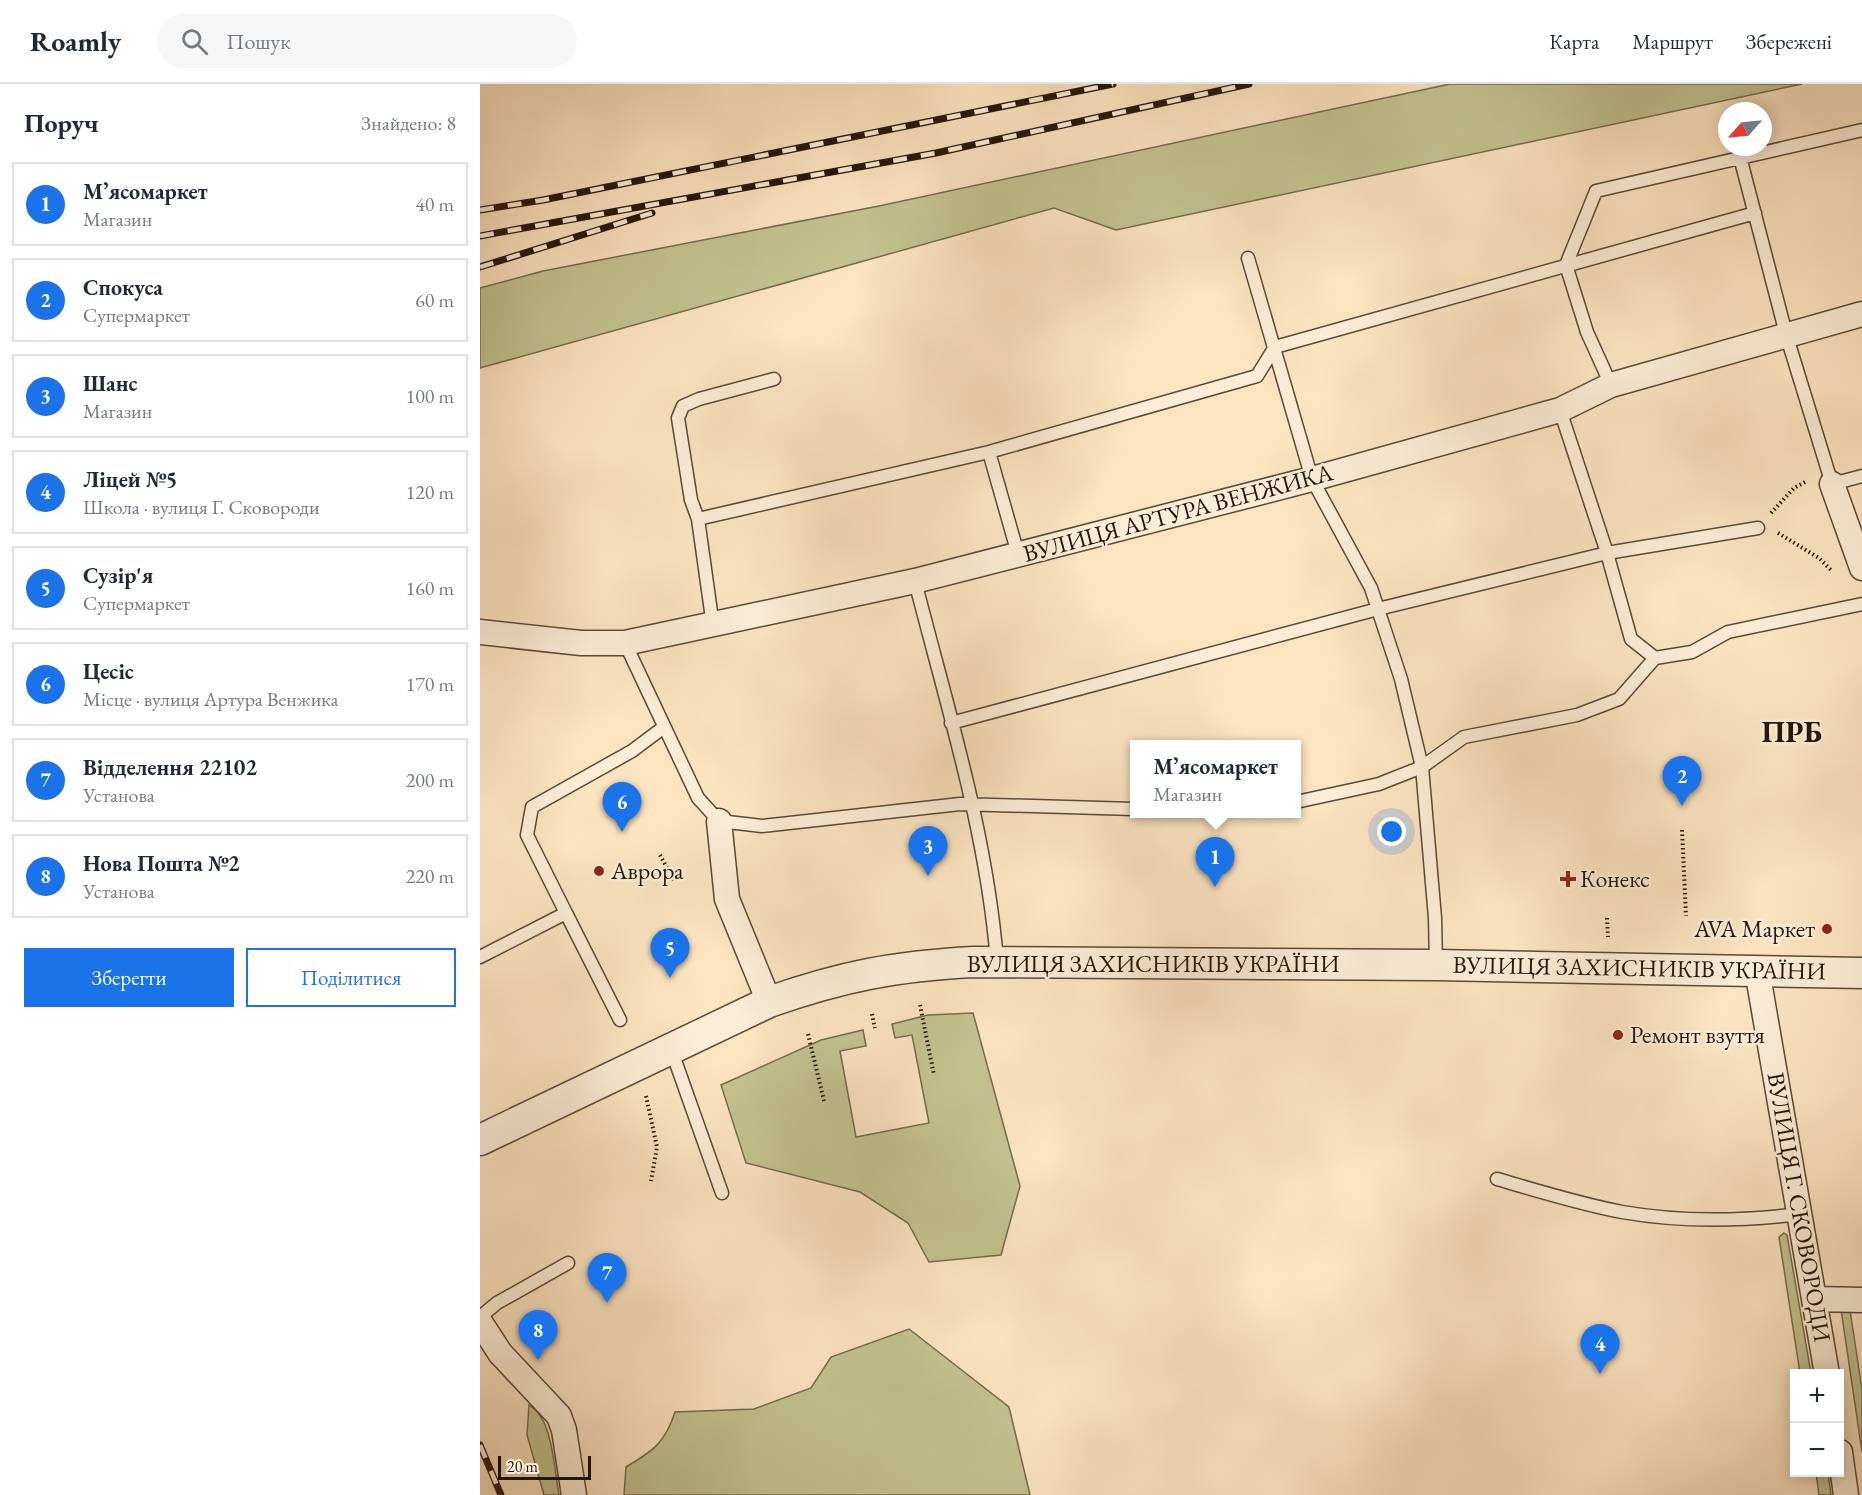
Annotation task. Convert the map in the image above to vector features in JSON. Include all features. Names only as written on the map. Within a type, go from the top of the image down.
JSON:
[{"type":"street","name":"ВУЛИЦЯ АРТУРА ВЕНЖИКА","points":[[480,632],[581,643],[625,644],[915,581],[1312,479],[1560,411],[1611,385],[1862,314]]},
{"type":"street","points":[[1829,477],[1862,568]]},
{"type":"street","points":[[719,821],[727,899],[770,1002]]},
{"type":"street","name":"ВУЛИЦЯ ЗАХИСНИКІВ УКРАЇНИ","points":[[480,1140],[770,1002],[818,985],[868,972],[908,966],[998,962],[1436,965],[1862,973]]},
{"type":"street","name":"ВУЛИЦЯ Г. СКОВОРОДИ","points":[[1757,970],[1816,1299],[1826,1369]]},
{"type":"street","points":[[1816,1299],[1862,1300]]},
{"type":"street","points":[[480,1320],[500,1353],[559,1416],[564,1430],[574,1495]]},
{"type":"street","points":[[1843,1477],[1846,1495]]},
{"type":"lane","points":[[1611,385],[1587,332],[1566,265],[1596,191],[1862,130]]},
{"type":"lane","points":[[1740,157],[1786,334],[1829,477],[1862,476]]},
{"type":"lane","points":[[698,519],[989,452],[1257,376],[1275,346],[1755,213]]},
{"type":"lane","points":[[1248,258],[1312,479],[1371,588],[1401,679],[1422,767],[1435,918],[1436,965]]},
{"type":"lane","points":[[713,626],[698,519],[691,500],[678,417],[683,406],[699,399],[774,379]]},
{"type":"lane","points":[[1560,411],[1607,553],[1631,639],[1655,658]]},
{"type":"lane","points":[[989,452],[1018,554]]},
{"type":"lane","points":[[951,723],[1378,609],[1607,553],[1758,528]]},
{"type":"lane","points":[[915,581],[973,805],[994,920],[998,962]]},
{"type":"lane","points":[[1301,801],[1379,784],[1422,767],[1464,737],[1577,716],[1619,699],[1655,658],[1692,651],[1728,632],[1862,604]]},
{"type":"lane","points":[[625,644],[698,798],[719,821],[762,826],[973,805],[1130,809]]},
{"type":"lane","points":[[620,1020],[526,835],[532,807],[632,751],[664,727]]},
{"type":"lane","points":[[480,957],[566,913]]},
{"type":"lane","points":[[671,1049],[722,1193]]},
{"type":"lane","points":[[1497,1179],[1622,1212],[1692,1218],[1772,1217],[1800,1214]]},
{"type":"lane","points":[[480,1320],[497,1303],[568,1263]]},
{"type":"path","points":[[1829,477],[1794,488],[1758,528],[1781,534],[1819,558],[1838,578]]},
{"type":"path","points":[[1682,830],[1686,916]]},
{"type":"path","points":[[660,855],[674,881]]},
{"type":"path","points":[[920,1005],[934,1075]]},
{"type":"path","points":[[872,1014],[875,1028]]},
{"type":"path","points":[[808,1034],[825,1101]]},
{"type":"path","points":[[646,1096],[657,1146],[651,1181]]},
{"type":"green space","points":[[1450,84],[1802,84],[1116,230],[1054,208],[480,368],[480,288],[543,271],[879,206]]},
{"type":"green space","points":[[973,1013],[1020,1186],[1001,1255],[929,1262],[908,1223],[860,1192],[746,1163],[721,1085],[821,1040],[863,1030],[866,1046],[840,1051],[856,1137],[929,1123],[912,1035],[895,1038],[892,1024],[928,1015]]},
{"type":"green space","points":[[1784,1233],[1787,1235],[1810,1369],[1799,1369],[1779,1237]]},
{"type":"green space","points":[[1841,1309],[1850,1310],[1862,1390],[1862,1452]]},
{"type":"green space","points":[[909,1329],[1009,1407],[1030,1495],[624,1495],[626,1467],[657,1445],[667,1431],[675,1412],[754,1409],[811,1388],[831,1357]]},
{"type":"green space","points":[[529,1405],[537,1412],[548,1432],[559,1495],[544,1495],[527,1435]]},
{"type":"green space","points":[[1817,1477],[1829,1477],[1831,1495],[1819,1495]]},
{"type":"railway","points":[[480,210],[543,200],[1113,84]]},
{"type":"railway","points":[[480,236],[936,153],[1249,84]]},
{"type":"railway","points":[[480,267],[652,213]]},
{"type":"railway","points":[[480,1445],[501,1495]]},
{"type":"place","name":"Спокуса","points":[[1682,806]]},
{"type":"place","name":"Цесіс","points":[[622,832]]},
{"type":"place","name":"Аврора","points":[[599,871]]},
{"type":"place","name":"Шанс","points":[[928,876]]},
{"type":"place","name":"Конекс","points":[[1568,879]]},
{"type":"place","name":"Мʼясомаркет","points":[[1215,887]]},
{"type":"place","name":"AVA Маркет","points":[[1827,929]]},
{"type":"place","name":"Сузір'я","points":[[670,978]]},
{"type":"place","name":"Ремонт взуття","points":[[1618,1035]]},
{"type":"place","name":"Відделення 22102","points":[[607,1303]]},
{"type":"place","name":"Нова Пошта №2","points":[[538,1360]]},
{"type":"place","name":"Ліцей №5","points":[[1600,1374]]},
{"type":"district","name":"ПРБ","points":[[1792,732]]}]
